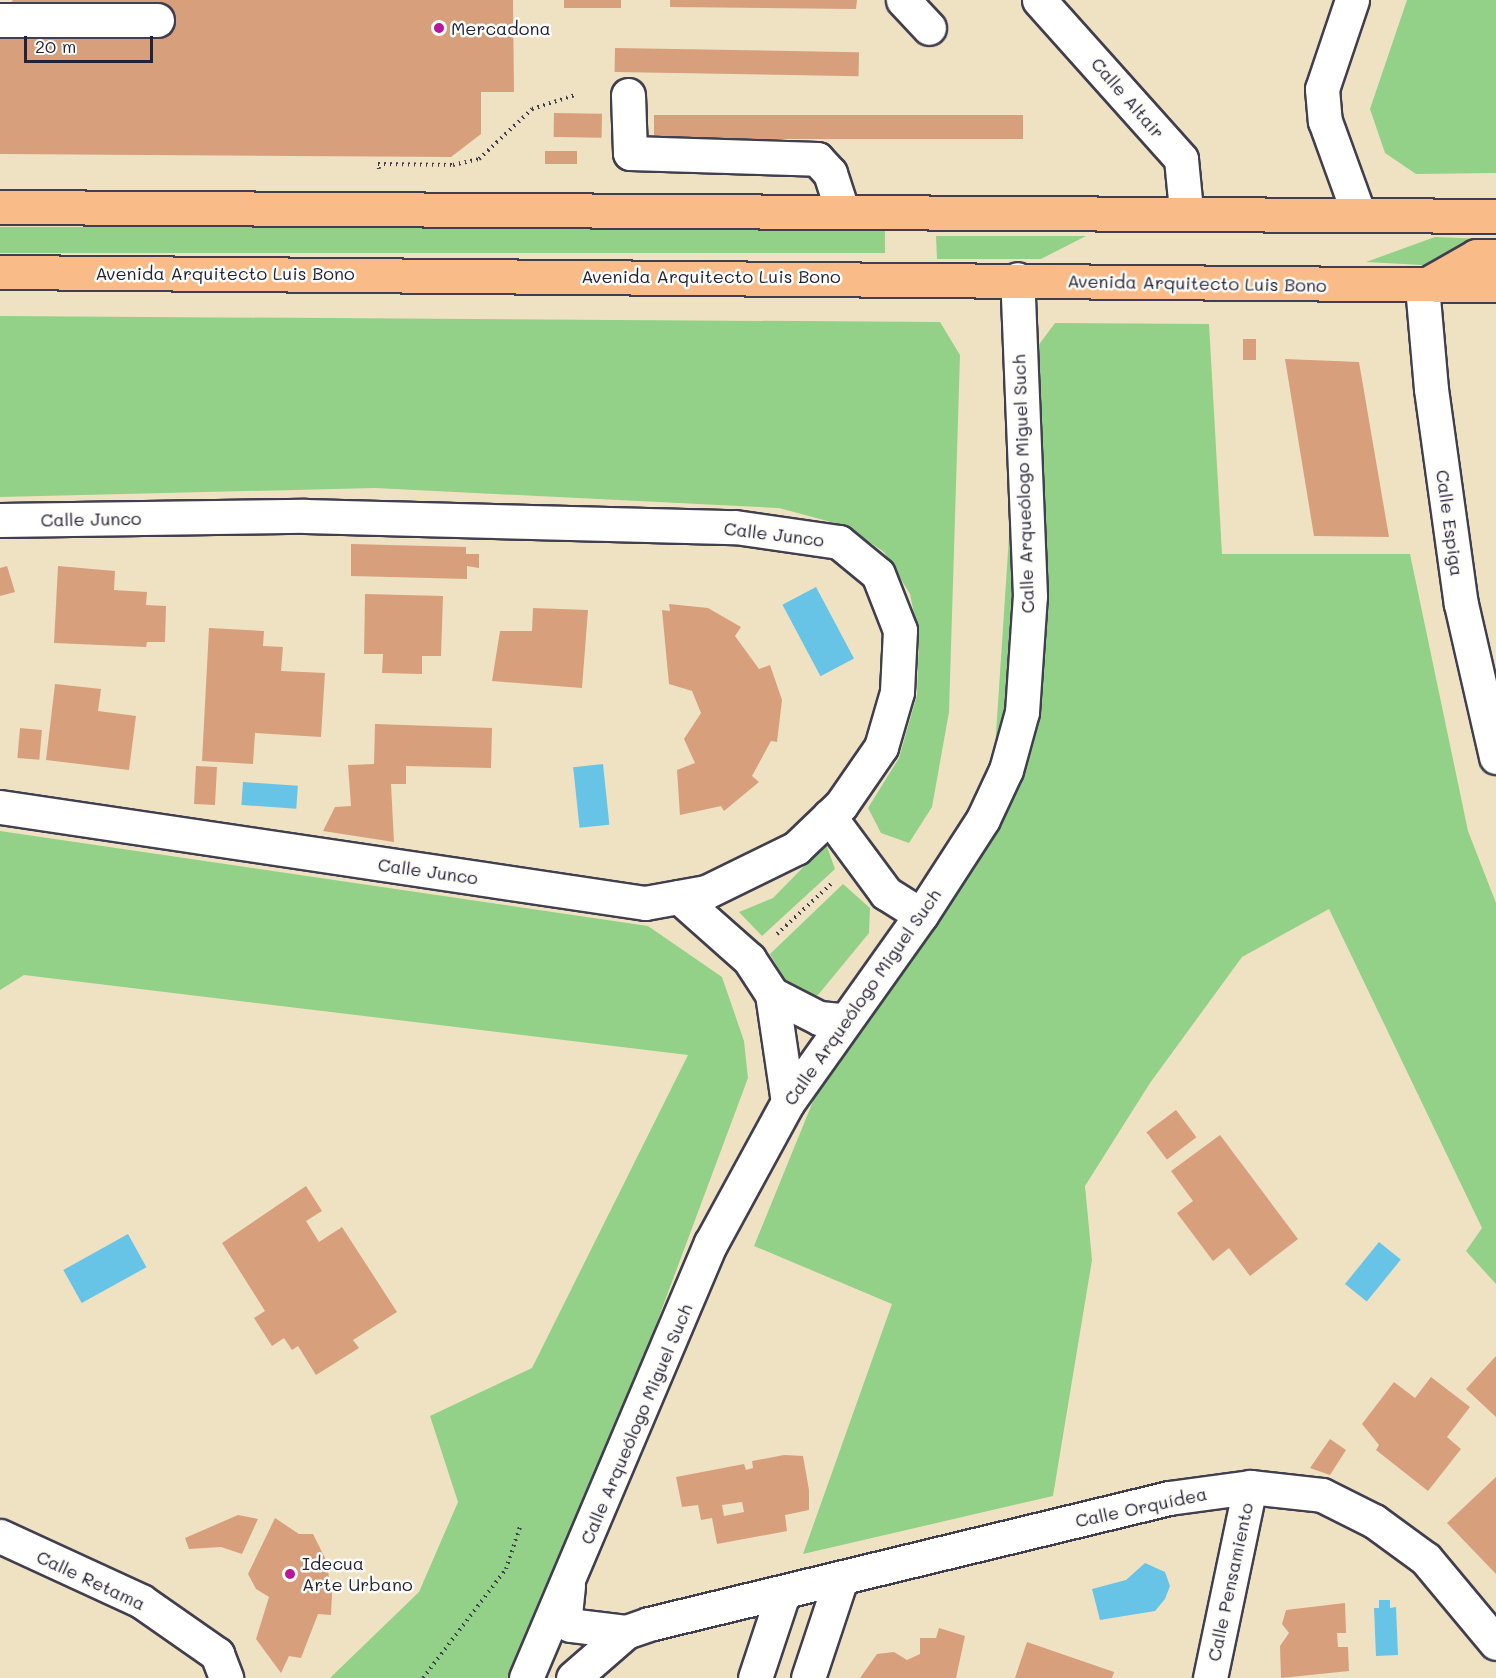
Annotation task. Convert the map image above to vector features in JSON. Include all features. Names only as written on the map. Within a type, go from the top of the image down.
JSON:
[{"type":"main road","points":[[0,207],[1186,210],[1496,216]]},
{"type":"main road","points":[[1422,286],[1476,256],[1496,256]]},
{"type":"main road","name":"Avenida Arquitecto Luis Bono","points":[[0,272],[1017,279],[1422,286],[1496,285]]},
{"type":"street","points":[[903,0],[929,28]]},
{"type":"street","name":"Calle Altair","points":[[1039,0],[1181,159],[1186,210]]},
{"type":"street","points":[[1352,0],[1322,89],[1325,121],[1358,212]]},
{"type":"street","points":[[0,20],[157,20]]},
{"type":"street","points":[[628,95],[630,153],[817,159],[830,173],[842,209]]},
{"type":"street","name":"Calle Arqueólogo Miguel Such","points":[[526,1678],[568,1586],[711,1243],[788,1102],[843,1020],[921,915],[983,819],[1006,770],[1022,712],[1030,596],[1017,279]]},
{"type":"street","name":"Calle Espiga","points":[[1422,286],[1431,389],[1461,604],[1496,757]]},
{"type":"street","name":"Calle Junco","points":[[0,520],[353,517],[735,527],[839,542],[878,574],[900,630],[898,671],[881,747],[829,816],[796,848],[706,892],[645,903],[0,807]]},
{"type":"street","points":[[829,816],[886,893],[921,915]]},
{"type":"street","points":[[679,897],[748,959],[772,994],[788,1102]]},
{"type":"street","points":[[772,994],[819,1018],[843,1020]]},
{"type":"street","name":"Calle Orquídea","points":[[568,1586],[565,1617],[570,1625],[626,1632],[1169,1498],[1250,1487],[1322,1495],[1374,1521],[1426,1559],[1496,1643]]},
{"type":"street","name":"Calle Pensamiento","points":[[1210,1678],[1250,1487]]},
{"type":"street","name":"Calle Retama","points":[[0,1536],[141,1601],[217,1654],[226,1678]]},
{"type":"street","points":[[807,1678],[842,1579]]},
{"type":"street","points":[[755,1678],[783,1594]]},
{"type":"street","name":"Calle Orquídea","points":[[573,1678],[626,1632]]},
{"type":"path","points":[[380,209],[378,164],[453,165],[480,159],[532,109],[575,95]]},
{"type":"path","points":[[774,937],[839,876]]},
{"type":"path","points":[[423,1678],[506,1569],[520,1527]]},
{"type":"green space","points":[[1407,0],[1496,0],[1496,173],[1416,174],[1385,153],[1370,109]]},
{"type":"green space","points":[[0,227],[885,227],[885,253],[0,253]]},
{"type":"green space","points":[[936,236],[1086,236],[1041,259],[937,259]]},
{"type":"green space","points":[[1435,237],[1484,239],[1442,266],[1366,262]]},
{"type":"green space","points":[[0,316],[940,322],[960,355],[949,712],[932,807],[909,843],[881,833],[868,808],[899,758],[917,695],[919,638],[910,594],[884,552],[846,526],[779,508],[375,488],[0,497]]},
{"type":"green space","points":[[1055,323],[1209,324],[1222,554],[1410,554],[1468,831],[1496,903],[1496,1284],[1466,1251],[1482,1228],[1329,909],[1242,957],[1150,1083],[1085,1186],[1092,1260],[1053,1496],[803,1554],[892,1304],[754,1246],[816,1094],[990,825],[1020,370]]},
{"type":"green space","points":[[0,831],[648,926],[722,977],[744,1041],[748,1078],[582,1523],[511,1678],[330,1678],[419,1592],[458,1502],[430,1416],[532,1368],[688,1055],[24,975],[0,990]]},
{"type":"green space","points":[[826,844],[835,869],[762,936],[739,912],[773,898]]},
{"type":"green space","points":[[843,884],[870,908],[869,933],[818,995],[796,999],[770,954]]},
{"type":"water","points":[[816,587],[854,659],[820,676],[782,605]]},
{"type":"water","points":[[603,764],[609,825],[580,828],[573,767]]},
{"type":"water","points":[[243,782],[298,786],[296,809],[241,805]]},
{"type":"water","points":[[128,1234],[146,1267],[82,1303],[63,1270]]},
{"type":"water","points":[[1379,1242],[1401,1260],[1367,1302],[1345,1284]]},
{"type":"water","points":[[1145,1563],[1165,1572],[1170,1586],[1165,1599],[1155,1611],[1100,1620],[1092,1589],[1126,1580]]},
{"type":"water","points":[[1379,1600],[1390,1600],[1390,1608],[1396,1607],[1398,1655],[1376,1656],[1374,1608],[1379,1608]]},
{"type":"building","points":[[13,0],[513,0],[514,92],[481,92],[481,134],[451,157],[0,154],[0,15]]},
{"type":"building","points":[[564,0],[621,0],[621,8],[564,8]]},
{"type":"building","points":[[670,0],[857,0],[856,9],[670,7]]},
{"type":"building","points":[[615,48],[859,52],[859,76],[615,72]]},
{"type":"building","points":[[554,113],[602,114],[602,138],[554,137]]},
{"type":"building","points":[[654,115],[1023,115],[1023,139],[654,139]]},
{"type":"building","points":[[545,151],[577,151],[577,164],[545,164]]},
{"type":"building","points":[[1243,339],[1256,339],[1256,360],[1243,360]]},
{"type":"building","points":[[1285,359],[1359,362],[1389,537],[1314,536]]},
{"type":"building","points":[[351,544],[466,547],[466,554],[479,554],[479,568],[467,566],[467,579],[351,576]]},
{"type":"building","points":[[7,566],[15,592],[0,596],[0,568]]},
{"type":"building","points":[[58,566],[115,571],[114,590],[147,592],[146,605],[166,606],[165,642],[147,642],[146,647],[54,643]]},
{"type":"building","points":[[365,594],[443,596],[441,656],[422,656],[422,674],[382,673],[383,654],[364,654]]},
{"type":"building","points":[[669,604],[708,608],[741,627],[735,636],[759,669],[770,665],[782,700],[777,742],[771,741],[752,776],[759,782],[724,811],[721,806],[680,815],[677,770],[695,763],[684,739],[701,713],[692,691],[669,684],[662,610],[670,611]]},
{"type":"building","points":[[533,608],[588,610],[582,688],[492,681],[500,631],[532,631]]},
{"type":"building","points":[[209,628],[264,631],[263,646],[283,647],[281,671],[325,673],[321,737],[255,733],[253,764],[202,761]]},
{"type":"building","points":[[55,684],[101,689],[98,711],[136,716],[129,770],[46,760]]},
{"type":"building","points":[[375,724],[492,728],[491,768],[406,766],[406,784],[391,784],[394,842],[323,831],[335,807],[351,806],[348,765],[374,764]]},
{"type":"building","points":[[20,728],[42,730],[39,760],[17,758]]},
{"type":"building","points":[[196,766],[217,767],[215,805],[194,804]]},
{"type":"building","points":[[1176,1110],[1196,1137],[1167,1159],[1146,1132]]},
{"type":"building","points":[[1220,1135],[1298,1239],[1250,1276],[1229,1248],[1213,1261],[1177,1213],[1193,1201],[1171,1171]]},
{"type":"building","points":[[306,1186],[322,1211],[306,1221],[319,1242],[342,1227],[397,1312],[353,1340],[359,1348],[316,1375],[298,1346],[292,1350],[284,1338],[272,1346],[254,1318],[265,1311],[222,1243]]},
{"type":"building","points":[[1496,1356],[1496,1417],[1466,1389]]},
{"type":"building","points":[[1431,1377],[1470,1407],[1447,1437],[1461,1449],[1428,1491],[1376,1450],[1379,1445],[1362,1424],[1394,1382],[1415,1398]]},
{"type":"building","points":[[1330,1439],[1346,1450],[1330,1475],[1310,1468]]},
{"type":"building","points":[[784,1455],[803,1456],[809,1490],[809,1510],[785,1515],[787,1531],[717,1544],[712,1518],[701,1520],[698,1505],[682,1507],[676,1477],[744,1464],[746,1470],[753,1468],[752,1461]],"holes":[[[742,1502],[744,1512],[724,1516],[722,1505]]]},
{"type":"building","points":[[1496,1477],[1496,1574],[1447,1523]]},
{"type":"building","points":[[238,1515],[258,1519],[242,1554],[221,1547],[189,1549],[185,1538]]},
{"type":"building","points":[[275,1518],[299,1534],[313,1534],[326,1560],[332,1594],[331,1615],[318,1614],[301,1658],[289,1656],[281,1673],[256,1639],[269,1597],[256,1589],[248,1574]]},
{"type":"building","points":[[1345,1603],[1346,1633],[1337,1633],[1338,1647],[1348,1647],[1349,1671],[1281,1678],[1280,1646],[1289,1633],[1282,1624],[1286,1610]]},
{"type":"building","points":[[939,1628],[965,1636],[956,1678],[860,1678],[877,1654],[894,1652],[907,1660],[920,1654],[920,1638],[936,1638]]},
{"type":"building","points":[[1027,1642],[1114,1672],[1112,1678],[1015,1678]]},
{"type":"place","name":"Mercadona","points":[[439,28]]},
{"type":"place","name":"Idecua Arte Urbano","points":[[290,1574]]}]
